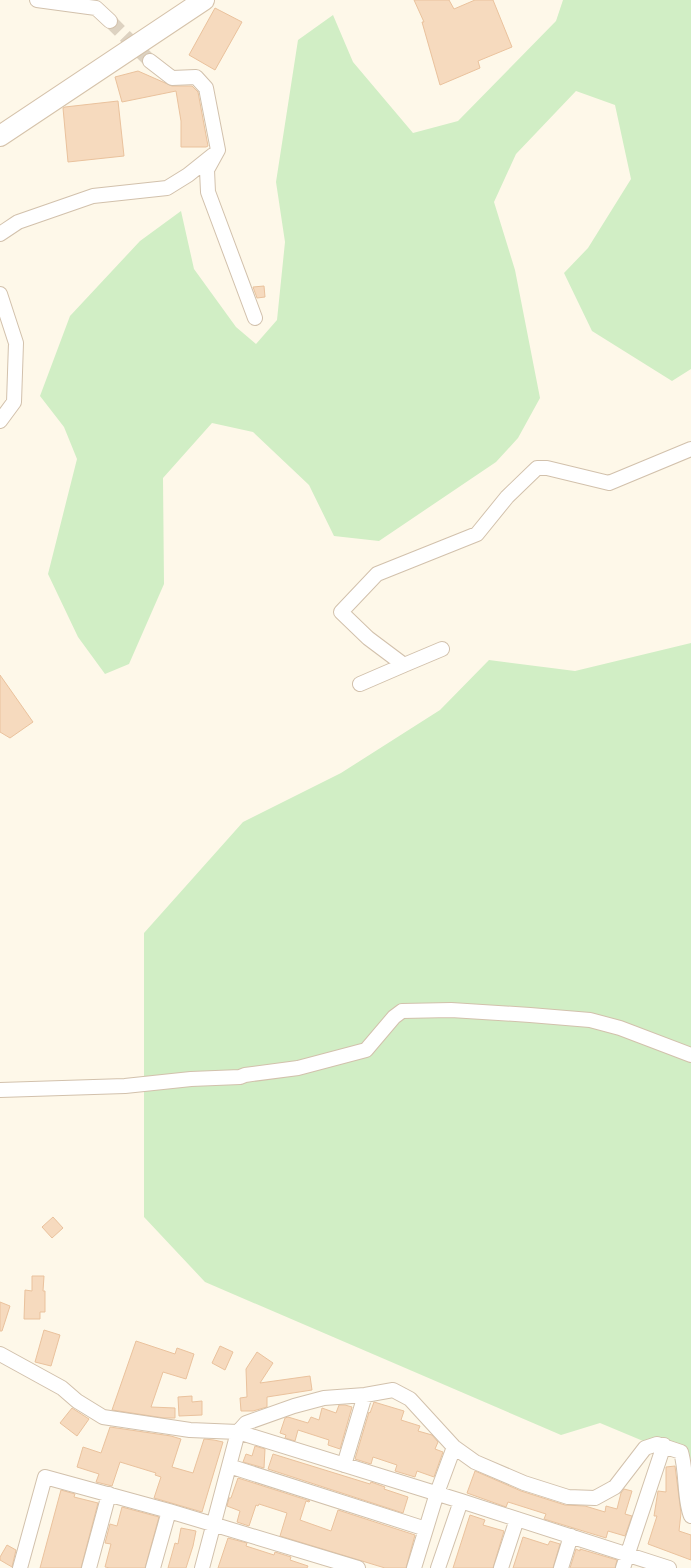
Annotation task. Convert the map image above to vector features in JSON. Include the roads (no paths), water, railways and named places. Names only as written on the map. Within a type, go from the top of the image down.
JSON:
[{"type":"street","points":[[37,0],[96,8],[110,21]]},
{"type":"street","points":[[0,136],[204,0]]},
{"type":"street","points":[[150,60],[172,78],[196,77],[206,88],[218,150],[207,170],[208,192],[255,318]]},
{"type":"street","points":[[0,234],[18,222],[93,196],[167,188],[188,174],[218,150]]},
{"type":"street","points":[[0,294],[16,343],[14,402],[0,421]]},
{"type":"street","points":[[404,665],[368,638],[341,612],[377,574],[477,534],[506,497],[537,468],[547,468],[609,483],[691,449]]},
{"type":"street","points":[[360,684],[442,649]]},
{"type":"street","points":[[0,1090],[125,1086],[240,1077],[245,1075],[298,1068],[366,1050],[394,1017],[402,1010],[451,1010],[530,1014],[590,1020],[620,1028],[691,1055]]},
{"type":"street","points":[[0,1354],[62,1388],[76,1401],[103,1417],[190,1430],[238,1432],[461,1501],[668,1568]]},
{"type":"street","points":[[202,1568],[238,1432],[246,1422],[324,1398],[365,1396],[393,1390],[410,1399],[454,1447],[475,1462],[524,1483],[568,1497],[595,1498],[615,1487],[645,1448],[657,1444],[664,1445],[681,1452],[685,1464],[687,1495],[691,1516]]},
{"type":"street","points":[[344,1465],[365,1396]]},
{"type":"street","points":[[623,1568],[664,1445]]},
{"type":"street","points":[[414,1568],[437,1494],[454,1447]]},
{"type":"street","points":[[229,1466],[426,1530]]},
{"type":"street","points":[[20,1568],[45,1477],[169,1511],[358,1568]]},
{"type":"street","points":[[89,1568],[109,1494]]},
{"type":"street","points":[[438,1568],[461,1501]]},
{"type":"street","points":[[154,1568],[169,1511]]},
{"type":"street","points":[[501,1568],[517,1519]]},
{"type":"street","points":[[561,1568],[571,1536]]},
{"type":"tunnel","points":[[110,21],[150,61]]}]
